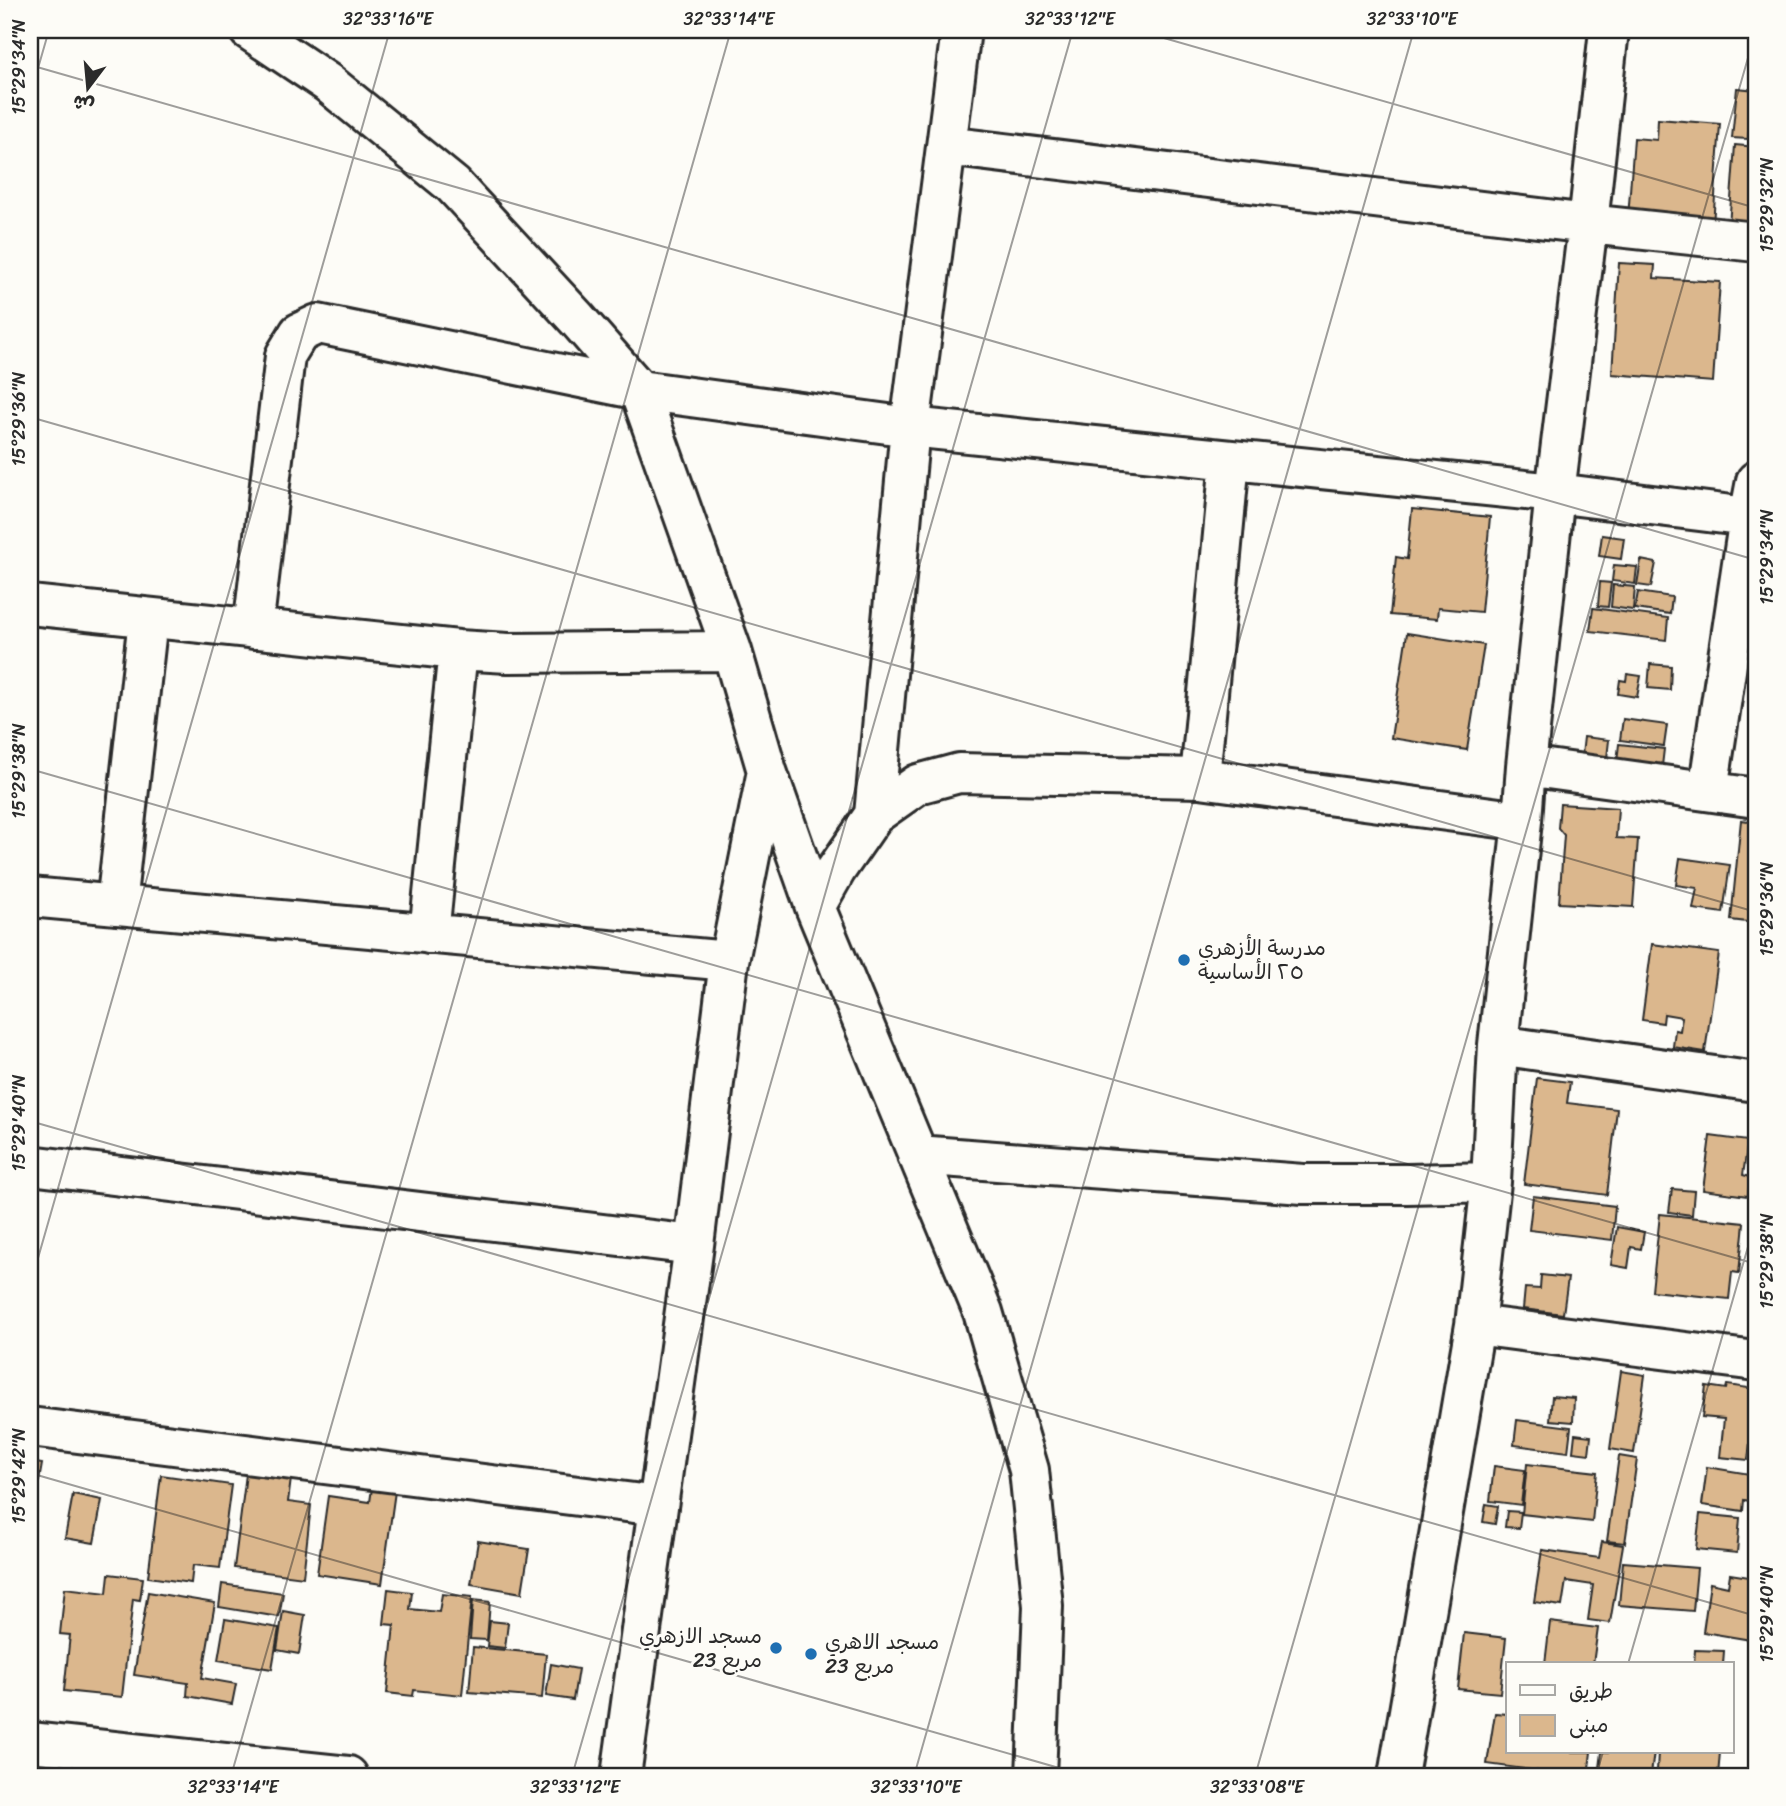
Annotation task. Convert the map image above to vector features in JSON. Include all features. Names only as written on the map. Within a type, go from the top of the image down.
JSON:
[{"type":"street","points":[[249,30],[328,83],[453,186],[568,309],[639,390],[732,651],[767,771],[815,907],[983,1312],[1030,1470],[1043,1606],[1036,1776]]},
{"type":"street","points":[[874,815],[910,428],[961,30]]},
{"type":"street","points":[[1398,1776],[1475,1325],[1491,1182],[1498,1045],[1526,766],[1609,30]]},
{"type":"street","points":[[946,146],[1756,242]]},
{"type":"street","points":[[253,629],[285,356],[299,333],[318,324],[639,390],[910,428],[1555,493],[1754,506],[1708,791]]},
{"type":"street","points":[[1200,778],[1230,460]]},
{"type":"street","points":[[30,605],[458,650],[508,653],[732,651]]},
{"type":"street","points":[[116,905],[148,619]]},
{"type":"street","points":[[429,934],[458,650]]},
{"type":"street","points":[[1526,766],[1756,798]]},
{"type":"street","points":[[621,1776],[694,1245],[729,961],[767,771]]},
{"type":"street","points":[[815,907],[836,870],[874,815],[918,784],[959,773],[1200,778],[1522,821]]},
{"type":"street","points":[[30,897],[729,961]]},
{"type":"street","points":[[1498,1045],[1756,1082]]},
{"type":"street","points":[[917,1155],[1303,1184],[1491,1182]]},
{"type":"street","points":[[30,1165],[694,1245]]},
{"type":"street","points":[[1475,1325],[1756,1361]]},
{"type":"street","points":[[30,1427],[658,1506]]},
{"type":"street","points":[[30,1742],[127,1764],[348,1776]]},
{"type":"building","points":[[1737,88],[1756,90],[1756,110],[1751,110],[1748,139],[1732,138]]},
{"type":"building","points":[[1658,119],[1720,124],[1713,225],[1628,218],[1634,138],[1657,140]]},
{"type":"building","points":[[1735,145],[1756,147],[1756,228],[1729,226]]},
{"type":"building","points":[[1619,263],[1655,265],[1654,278],[1720,282],[1713,382],[1612,374]]},
{"type":"building","points":[[1412,509],[1490,517],[1481,612],[1438,608],[1437,619],[1390,615],[1396,557],[1407,559]]},
{"type":"building","points":[[1602,535],[1624,538],[1621,559],[1599,556]]},
{"type":"building","points":[[1641,560],[1656,563],[1651,587],[1637,585]]},
{"type":"building","points":[[1614,565],[1637,567],[1635,584],[1612,581]]},
{"type":"building","points":[[1600,582],[1611,583],[1608,607],[1598,606]]},
{"type":"building","points":[[1613,585],[1635,587],[1633,610],[1611,607]]},
{"type":"building","points":[[1638,592],[1672,597],[1670,614],[1635,609]]},
{"type":"building","points":[[1593,608],[1668,618],[1666,640],[1590,631]]},
{"type":"building","points":[[1407,633],[1484,645],[1467,750],[1391,738]]},
{"type":"building","points":[[1650,664],[1671,666],[1670,690],[1648,688]]},
{"type":"building","points":[[1627,674],[1641,676],[1637,697],[1618,694],[1620,680],[1626,681]]},
{"type":"building","points":[[1753,686],[1756,686],[1756,711],[1750,711],[1751,693]]},
{"type":"building","points":[[1753,714],[1756,714],[1756,743],[1751,742]]},
{"type":"building","points":[[1623,719],[1667,725],[1664,746],[1620,740]]},
{"type":"building","points":[[1584,737],[1609,740],[1607,758],[1582,755]]},
{"type":"building","points":[[1619,744],[1664,749],[1662,766],[1617,762]]},
{"type":"building","points":[[1560,804],[1618,808],[1616,838],[1638,839],[1633,907],[1559,903],[1564,835],[1558,828]]},
{"type":"building","points":[[1741,820],[1756,822],[1756,923],[1731,920]]},
{"type":"building","points":[[1680,858],[1730,865],[1723,913],[1693,909],[1697,888],[1676,885]]},
{"type":"building","points":[[1652,944],[1719,953],[1705,1052],[1673,1047],[1675,1030],[1680,1031],[1682,1017],[1664,1014],[1663,1023],[1642,1020]]},
{"type":"building","points":[[1537,1078],[1570,1082],[1567,1103],[1617,1109],[1607,1195],[1524,1184]]},
{"type":"building","points":[[1710,1136],[1748,1141],[1743,1175],[1750,1177],[1748,1196],[1703,1190]]},
{"type":"building","points":[[1672,1189],[1694,1191],[1692,1215],[1669,1212]]},
{"type":"building","points":[[1533,1196],[1615,1206],[1612,1240],[1529,1230]]},
{"type":"building","points":[[1660,1214],[1744,1223],[1739,1273],[1732,1272],[1729,1299],[1652,1291]]},
{"type":"building","points":[[1617,1227],[1644,1232],[1641,1249],[1631,1247],[1628,1268],[1611,1265]]},
{"type":"building","points":[[1541,1275],[1568,1278],[1563,1314],[1523,1309],[1525,1288],[1540,1289]]},
{"type":"building","points":[[30,1297],[37,1298],[34,1317],[30,1317]]},
{"type":"building","points":[[1621,1371],[1645,1375],[1634,1453],[1610,1449]]},
{"type":"building","points":[[1727,1385],[1756,1389],[1748,1460],[1720,1457],[1724,1419],[1702,1417],[1706,1386],[1726,1389]]},
{"type":"building","points":[[1552,1396],[1574,1398],[1573,1422],[1550,1420]]},
{"type":"building","points":[[1517,1420],[1571,1427],[1568,1452],[1514,1445]]},
{"type":"building","points":[[1575,1434],[1591,1436],[1589,1454],[1573,1452]]},
{"type":"building","points":[[1619,1456],[1637,1459],[1625,1543],[1607,1541]]},
{"type":"building","points":[[30,1462],[42,1464],[39,1481],[30,1479]]},
{"type":"building","points":[[1527,1464],[1597,1472],[1592,1522],[1522,1514]]},
{"type":"building","points":[[247,1466],[292,1471],[288,1502],[311,1505],[303,1577],[234,1568]]},
{"type":"building","points":[[1494,1466],[1525,1470],[1521,1505],[1490,1501]]},
{"type":"building","points":[[1707,1467],[1756,1475],[1756,1502],[1744,1500],[1743,1511],[1702,1505]]},
{"type":"building","points":[[161,1475],[231,1485],[220,1568],[193,1565],[191,1583],[148,1577]]},
{"type":"building","points":[[373,1481],[396,1484],[382,1584],[317,1574],[328,1496],[370,1502]]},
{"type":"building","points":[[73,1494],[102,1500],[94,1543],[65,1538]]},
{"type":"building","points":[[1486,1504],[1498,1506],[1495,1524],[1483,1522]]},
{"type":"building","points":[[1507,1511],[1521,1512],[1519,1528],[1505,1527]]},
{"type":"building","points":[[1700,1514],[1740,1518],[1737,1553],[1696,1549]]},
{"type":"building","points":[[478,1541],[529,1549],[522,1593],[471,1584]]},
{"type":"building","points":[[1602,1542],[1623,1545],[1610,1623],[1588,1620],[1593,1585],[1566,1581],[1562,1606],[1534,1602],[1542,1550],[1599,1558]]},
{"type":"building","points":[[1623,1562],[1697,1568],[1693,1611],[1619,1605]]},
{"type":"building","points":[[109,1574],[143,1578],[140,1600],[133,1599],[122,1697],[64,1691],[70,1635],[60,1634],[65,1588],[107,1593]]},
{"type":"building","points":[[1730,1574],[1756,1578],[1751,1640],[1703,1632],[1710,1583],[1728,1587]]},
{"type":"building","points":[[222,1584],[283,1593],[279,1617],[219,1607]]},
{"type":"building","points":[[388,1589],[412,1592],[410,1609],[439,1612],[442,1594],[472,1597],[462,1695],[414,1690],[413,1696],[387,1693],[394,1625],[384,1624]]},
{"type":"building","points":[[148,1592],[215,1603],[202,1678],[236,1684],[232,1704],[187,1696],[188,1683],[134,1675]]},
{"type":"building","points":[[473,1600],[490,1602],[487,1640],[470,1639]]},
{"type":"building","points":[[283,1611],[305,1615],[299,1654],[277,1650]]},
{"type":"building","points":[[225,1619],[279,1628],[272,1669],[218,1660]]},
{"type":"building","points":[[490,1621],[508,1623],[505,1648],[487,1646]]},
{"type":"building","points":[[1550,1622],[1598,1628],[1593,1662],[1545,1662]]},
{"type":"building","points":[[1464,1633],[1506,1638],[1500,1693],[1458,1689]]},
{"type":"building","points":[[473,1647],[546,1654],[542,1698],[469,1692]]},
{"type":"building","points":[[1695,1650],[1724,1651],[1723,1662],[1694,1662]]},
{"type":"building","points":[[551,1664],[578,1669],[573,1700],[546,1696]]},
{"type":"building","points":[[1495,1713],[1506,1714],[1506,1754],[1591,1754],[1588,1776],[1487,1764]]},
{"type":"building","points":[[1602,1754],[1654,1754],[1651,1774],[1658,1774],[1657,1776],[1599,1776]]},
{"type":"building","points":[[1658,1754],[1720,1754],[1718,1776],[1692,1776],[1657,1771]]},
{"type":"place","name":"مدرسة الأزهري ٢٥ الأساسية","points":[[1184,960]]},
{"type":"place","name":"مسجد الازهري مربع 23","points":[[776,1648]]},
{"type":"place","name":"مسجد الاهري مربع 23","points":[[811,1654]]}]
